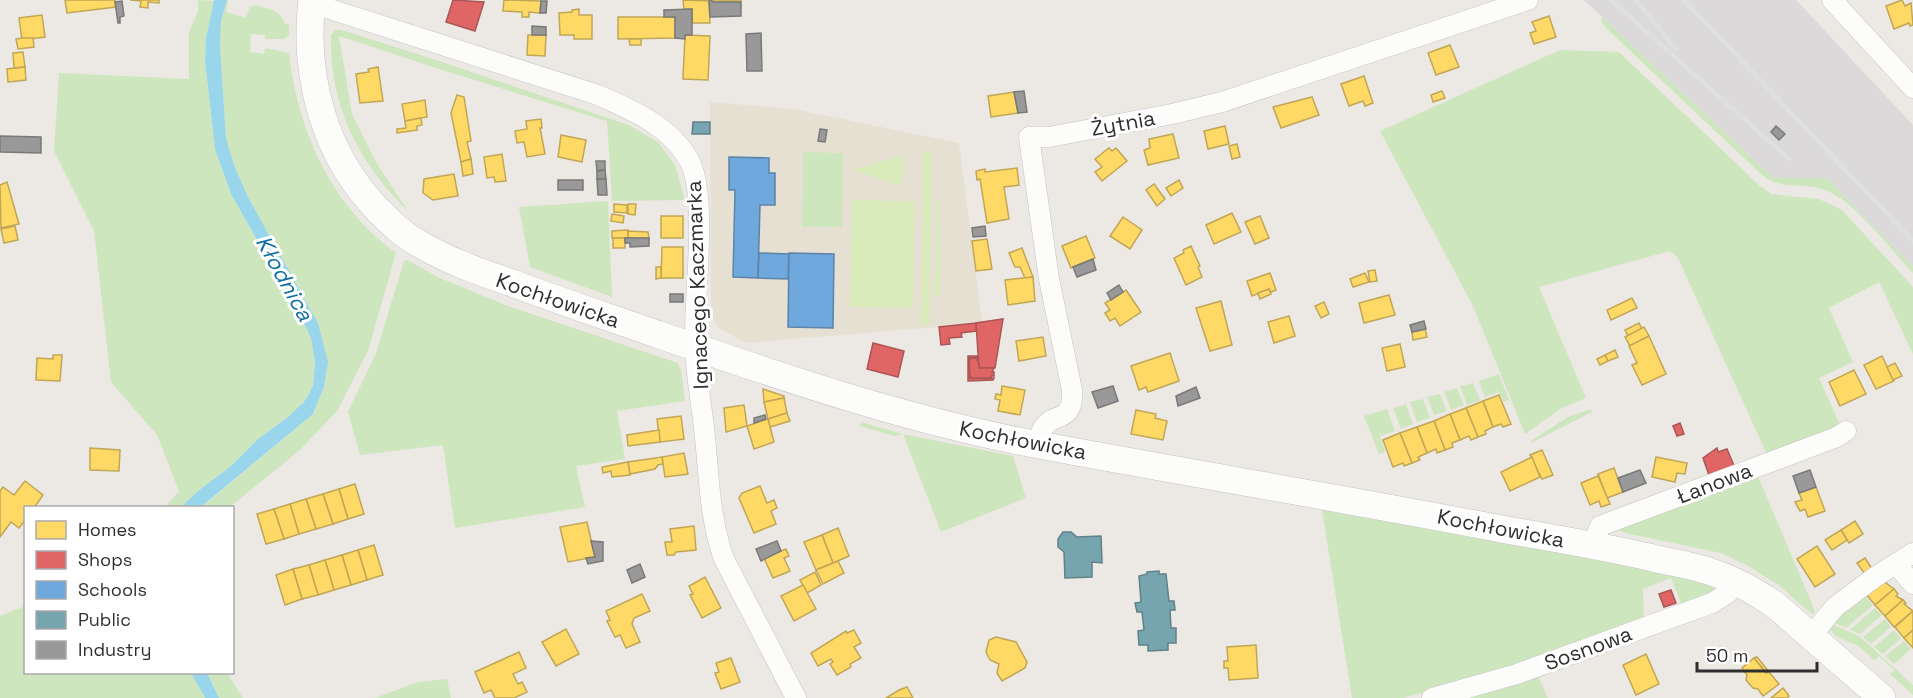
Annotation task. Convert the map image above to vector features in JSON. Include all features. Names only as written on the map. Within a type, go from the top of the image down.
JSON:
[{"type":"street","name":"Żytnia","points":[[1039,445],[1042,430],[1070,410],[1072,390],[1049,279],[1029,136],[1049,137],[1172,114],[1222,102],[1528,0]]},
{"type":"street","points":[[1832,0],[1913,88]]},
{"type":"street","name":"Kochłowicka","points":[[308,1],[311,69],[317,101],[330,138],[347,171],[366,197],[398,229],[416,242],[458,264],[695,347],[873,405],[954,427],[1039,445],[1593,546],[1696,568],[1736,582],[1774,604],[1882,698]]},
{"type":"street","name":"Ignacego Kaczmarka","points":[[308,1],[598,95],[643,117],[664,130],[677,142],[690,162],[696,182],[698,216],[695,347],[712,511],[718,544],[796,698]]},
{"type":"street","name":"Łanowa","points":[[1593,546],[1600,526],[1837,437],[1846,431]]},
{"type":"street","points":[[1812,636],[1835,607],[1875,577],[1913,553]]},
{"type":"street","points":[[1896,564],[1913,584]]},
{"type":"street","name":"Sosnowa","points":[[1432,698],[1517,674],[1712,603],[1728,593],[1736,582]]},
{"type":"shaded area","points":[[1584,0],[1796,0],[1913,125],[1913,267],[1827,178],[1773,178]]},
{"type":"shaded area","points":[[710,102],[793,109],[959,143],[982,321],[939,327],[745,343],[717,327],[711,315]]},
{"type":"green space","points":[[198,0],[214,1],[206,38],[205,61],[215,149],[231,194],[304,323],[311,338],[315,362],[313,385],[297,410],[258,439],[231,466],[182,506],[166,506],[179,491],[157,435],[111,382],[94,231],[54,151],[59,73],[189,79],[189,32],[198,11]]},
{"type":"green space","points":[[228,0],[226,12],[246,18],[250,6],[254,5],[273,10],[280,15],[285,24],[289,24],[289,35],[284,39],[265,39],[265,35],[251,34],[250,52],[264,54],[265,48],[289,53],[300,110],[309,138],[322,165],[336,190],[353,213],[396,253],[368,351],[337,411],[301,449],[231,506],[203,506],[313,414],[324,387],[327,362],[318,323],[248,197],[234,165],[226,138],[220,45],[221,21]]},
{"type":"green space","points":[[1602,17],[1773,178],[1827,178],[1913,267],[1913,273],[1872,227],[1837,196],[1809,186],[1779,184],[1762,175],[1606,28],[1601,21]]},
{"type":"green space","points":[[335,30],[342,30],[439,61],[629,125],[658,142],[675,165],[685,200],[612,201],[607,120],[339,36],[352,114],[377,164],[408,211],[375,173],[350,132],[335,86],[331,35]]},
{"type":"green space","points":[[1560,50],[1619,52],[1760,186],[1772,194],[1819,199],[1842,210],[1913,287],[1913,354],[1879,282],[1829,308],[1853,362],[1819,378],[1842,429],[1768,457],[1678,258],[1670,251],[1539,287],[1586,398],[1562,408],[1525,434],[1473,306],[1380,131]]},
{"type":"green space","points":[[923,151],[932,151],[929,325],[921,325]]},
{"type":"green space","points":[[803,152],[843,153],[842,227],[802,227]]},
{"type":"green space","points":[[902,155],[904,170],[901,186],[853,170],[855,167],[859,169]]},
{"type":"green space","points":[[852,200],[915,201],[913,308],[850,307]]},
{"type":"green space","points":[[608,201],[612,297],[530,267],[519,207]]},
{"type":"green space","points":[[937,201],[940,201],[940,296],[933,295],[934,276],[936,276]]},
{"type":"green space","points":[[407,260],[440,278],[508,306],[678,363],[685,401],[617,411],[625,459],[576,466],[585,507],[455,528],[443,445],[360,455],[348,412],[376,353],[404,261]]},
{"type":"green space","points":[[1499,374],[1509,400],[1504,402],[1499,392],[1485,397],[1479,381]]},
{"type":"green space","points":[[1473,383],[1480,400],[1467,405],[1460,386]]},
{"type":"green space","points":[[1457,388],[1464,405],[1451,410],[1444,392]]},
{"type":"green space","points":[[1440,394],[1447,411],[1434,415],[1427,397]]},
{"type":"green space","points":[[1423,399],[1430,418],[1417,422],[1410,402]]},
{"type":"green space","points":[[1406,404],[1413,424],[1401,429],[1393,408]]},
{"type":"green space","points":[[1387,409],[1395,431],[1380,436],[1385,452],[1379,454],[1364,416]]},
{"type":"green space","points":[[1591,409],[1592,412],[1531,443],[1532,440],[1568,417]]},
{"type":"green space","points":[[861,422],[903,434],[894,436],[860,426]]},
{"type":"green space","points":[[903,434],[1013,456],[1026,498],[941,532]]},
{"type":"green space","points":[[1757,474],[1815,611],[1813,615],[1777,584],[1721,553],[1619,530],[1627,522]]},
{"type":"green space","points":[[1322,510],[1707,579],[1713,582],[1716,588],[1714,593],[1683,608],[1671,578],[1643,589],[1644,622],[1512,667],[1404,698],[1352,698]]},
{"type":"green space","points":[[1864,595],[1873,605],[1846,628],[1833,622],[1857,596]]},
{"type":"green space","points":[[24,606],[24,674],[192,674],[205,698],[0,698],[0,616]]},
{"type":"green space","points":[[1875,608],[1882,615],[1860,634],[1850,630]]},
{"type":"green space","points":[[1885,619],[1891,627],[1871,644],[1863,637]]},
{"type":"green space","points":[[1829,623],[1859,636],[1913,685],[1913,695],[1890,674],[1894,670],[1879,656],[1874,660],[1858,646],[1836,636]]},
{"type":"green space","points":[[1894,630],[1901,638],[1883,654],[1874,647]]},
{"type":"green space","points":[[1904,641],[1911,649],[1894,664],[1885,656]]},
{"type":"green space","points":[[207,674],[228,674],[243,698],[219,698]]},
{"type":"green space","points":[[1537,674],[1548,698],[1455,698]]},
{"type":"green space","points":[[447,679],[451,698],[375,698],[418,682]]},
{"type":"water","name":"Kłodnica","points":[[214,0],[227,0],[221,21],[220,45],[226,138],[234,165],[248,197],[318,323],[328,362],[324,387],[313,414],[202,506],[182,506],[303,403],[313,385],[315,362],[311,338],[304,323],[231,194],[215,149],[205,61],[206,38]]},
{"type":"water","points":[[192,674],[207,674],[219,698],[205,698]]},
{"type":"building: Homes","points":[[65,0],[115,0],[116,7],[67,13]]},
{"type":"building: Homes","points":[[130,0],[159,0],[159,3],[148,2],[148,8],[140,7],[141,1]]},
{"type":"building: Homes","points":[[504,0],[541,1],[540,13],[529,12],[529,17],[522,17],[522,12],[503,11]]},
{"type":"building: Homes","points":[[683,0],[709,1],[710,23],[692,23],[692,9],[684,9]]},
{"type":"building: Homes","points":[[711,0],[741,0],[741,2],[711,2]]},
{"type":"building: Homes","points":[[1902,0],[1905,6],[1911,3],[1913,25],[1910,26],[1909,23],[1894,29],[1886,6]]},
{"type":"building: Homes","points":[[579,9],[579,15],[592,15],[592,39],[574,39],[574,35],[560,35],[559,13]]},
{"type":"building: Homes","points":[[42,15],[45,37],[22,40],[19,18]]},
{"type":"building: Homes","points":[[1549,16],[1556,37],[1534,44],[1530,33],[1536,31],[1532,22]]},
{"type":"building: Homes","points":[[618,17],[675,17],[675,38],[618,39]]},
{"type":"building: Homes","points":[[528,35],[546,35],[545,56],[527,55]]},
{"type":"building: Homes","points":[[685,35],[710,36],[708,80],[683,79]]},
{"type":"building: Homes","points":[[33,38],[34,47],[18,49],[16,39]]},
{"type":"building: Homes","points":[[629,39],[641,39],[641,45],[630,45]]},
{"type":"building: Homes","points":[[1450,45],[1459,67],[1436,75],[1428,53]]},
{"type":"building: Homes","points":[[23,52],[25,67],[14,68],[13,53]]},
{"type":"building: Homes","points":[[25,67],[26,80],[8,82],[7,69]]},
{"type":"building: Homes","points":[[378,67],[383,101],[360,103],[356,74],[369,72],[368,69]]},
{"type":"building: Homes","points":[[1364,76],[1373,103],[1365,106],[1363,101],[1349,106],[1341,84]]},
{"type":"building: Homes","points":[[1442,91],[1445,98],[1433,102],[1431,95]]},
{"type":"building: Homes","points":[[1014,92],[1018,113],[991,117],[988,96]]},
{"type":"building: Homes","points":[[457,95],[464,97],[471,141],[467,142],[471,159],[461,162],[451,113]]},
{"type":"building: Homes","points":[[1312,97],[1319,115],[1281,128],[1273,107]]},
{"type":"building: Homes","points":[[425,100],[427,117],[405,121],[402,104]]},
{"type":"building: Homes","points":[[421,118],[422,125],[417,126],[417,130],[397,133],[397,129],[406,128],[405,121]]},
{"type":"building: Homes","points":[[541,119],[542,128],[540,128],[545,154],[527,157],[524,142],[517,143],[515,131],[527,129],[526,121]]},
{"type":"building: Homes","points":[[1225,126],[1229,144],[1208,149],[1204,131]]},
{"type":"building: Homes","points":[[1173,134],[1179,158],[1148,165],[1144,150],[1150,148],[1149,139]]},
{"type":"building: Homes","points":[[561,135],[586,140],[582,162],[558,157]]},
{"type":"building: Homes","points":[[1237,144],[1240,157],[1232,159],[1229,146]]},
{"type":"building: Homes","points":[[1109,148],[1112,151],[1116,148],[1127,161],[1102,181],[1095,172],[1102,167],[1095,159]]},
{"type":"building: Homes","points":[[502,154],[506,181],[495,182],[494,177],[487,178],[484,157]]},
{"type":"building: Homes","points":[[471,159],[473,174],[463,176],[461,162]]},
{"type":"building: Homes","points":[[1017,168],[1019,185],[1004,187],[1009,219],[987,223],[980,179],[977,180],[976,171]]},
{"type":"building: Homes","points":[[454,174],[458,196],[433,200],[423,193],[424,179]]},
{"type":"building: Homes","points":[[1179,180],[1183,188],[1171,196],[1166,188]]},
{"type":"building: Homes","points":[[7,182],[19,224],[1,228],[0,185]]},
{"type":"building: Homes","points":[[1154,184],[1165,199],[1157,206],[1146,190]]},
{"type":"building: Homes","points":[[614,204],[627,205],[627,213],[614,212]]},
{"type":"building: Homes","points":[[628,204],[636,204],[635,215],[628,214]]},
{"type":"building: Homes","points":[[1232,213],[1241,232],[1214,244],[1206,225]]},
{"type":"building: Homes","points":[[612,214],[624,216],[623,223],[611,221]]},
{"type":"building: Homes","points":[[661,216],[683,216],[683,238],[661,238]]},
{"type":"building: Homes","points":[[1260,216],[1269,238],[1255,244],[1245,222]]},
{"type":"building: Homes","points":[[1123,217],[1142,230],[1130,249],[1110,236]]},
{"type":"building: Homes","points":[[15,226],[18,240],[4,243],[1,229]]},
{"type":"building: Homes","points":[[628,230],[628,238],[612,238],[612,231]]},
{"type":"building: Homes","points":[[628,231],[648,232],[649,238],[628,238]]},
{"type":"building: Homes","points":[[1086,236],[1095,258],[1071,268],[1062,246]]},
{"type":"building: Homes","points":[[613,238],[625,238],[625,248],[613,248]]},
{"type":"building: Homes","points":[[987,239],[992,269],[976,271],[972,241]]},
{"type":"building: Homes","points":[[1191,246],[1202,277],[1186,285],[1174,258]]},
{"type":"building: Homes","points":[[662,247],[683,247],[683,278],[661,278]]},
{"type":"building: Homes","points":[[1022,248],[1033,277],[1025,278],[1020,267],[1015,267],[1009,253]]},
{"type":"building: Homes","points":[[656,267],[661,267],[661,278],[656,279]]},
{"type":"building: Homes","points":[[1375,270],[1377,281],[1370,282],[1368,271]]},
{"type":"building: Homes","points":[[1270,273],[1276,290],[1271,292],[1269,289],[1252,296],[1247,281]]},
{"type":"building: Homes","points":[[1365,273],[1369,282],[1353,287],[1350,279]]},
{"type":"building: Homes","points":[[1033,277],[1035,301],[1008,305],[1005,280]]},
{"type":"building: Homes","points":[[1269,289],[1271,294],[1260,299],[1258,293]]},
{"type":"building: Homes","points":[[1126,290],[1141,312],[1120,326],[1115,318],[1110,321],[1105,313],[1110,310],[1105,303]]},
{"type":"building: Homes","points":[[1389,295],[1395,315],[1364,323],[1359,303]]},
{"type":"building: Homes","points":[[1632,298],[1637,308],[1611,320],[1607,310]]},
{"type":"building: Homes","points":[[1221,301],[1232,345],[1210,351],[1196,308]]},
{"type":"building: Homes","points":[[1324,302],[1329,314],[1321,318],[1315,306]]},
{"type":"building: Homes","points":[[1289,316],[1295,336],[1274,343],[1268,322]]},
{"type":"building: Homes","points":[[1639,323],[1642,329],[1628,336],[1625,330]]},
{"type":"building: Homes","points":[[1644,327],[1649,336],[1630,346],[1625,337]]},
{"type":"building: Homes","points":[[1425,329],[1427,337],[1413,340],[1412,332]]},
{"type":"building: Homes","points":[[1649,336],[1666,374],[1642,385],[1632,365],[1637,363],[1629,346]]},
{"type":"building: Homes","points":[[1043,337],[1046,356],[1019,361],[1016,341]]},
{"type":"building: Homes","points":[[1400,344],[1405,367],[1387,371],[1382,348]]},
{"type":"building: Homes","points":[[1615,350],[1618,357],[1608,361],[1605,355]]},
{"type":"building: Homes","points":[[1170,353],[1179,381],[1148,392],[1146,387],[1139,390],[1131,366]]},
{"type":"building: Homes","points":[[53,355],[62,355],[60,381],[36,380],[37,358],[53,359]]},
{"type":"building: Homes","points":[[1605,355],[1608,361],[1600,365],[1597,359]]},
{"type":"building: Homes","points":[[1882,356],[1894,381],[1876,389],[1864,365]]},
{"type":"building: Homes","points":[[1895,363],[1902,376],[1893,380],[1887,367]]},
{"type":"building: Homes","points":[[1854,370],[1866,394],[1840,406],[1829,382]]},
{"type":"building: Homes","points":[[1002,386],[1025,390],[1020,415],[998,411],[1000,400],[995,399],[996,394],[1001,395]]},
{"type":"building: Homes","points":[[763,389],[784,396],[784,398],[764,402]]},
{"type":"building: Homes","points":[[1499,395],[1511,424],[1493,427],[1483,401]]},
{"type":"building: Homes","points":[[784,398],[787,413],[768,419],[764,402]]},
{"type":"building: Homes","points":[[1483,401],[1493,427],[1485,431],[1486,434],[1478,437],[1466,408]]},
{"type":"building: Homes","points":[[744,405],[747,426],[726,432],[724,408]]},
{"type":"building: Homes","points":[[1466,408],[1478,437],[1471,440],[1469,436],[1460,440],[1450,414]]},
{"type":"building: Homes","points":[[1136,410],[1156,414],[1155,418],[1167,421],[1163,440],[1131,434]]},
{"type":"building: Homes","points":[[787,413],[790,421],[770,427],[768,419]]},
{"type":"building: Homes","points":[[1450,414],[1460,440],[1452,443],[1453,447],[1445,450],[1434,421]]},
{"type":"building: Homes","points":[[681,416],[684,439],[660,442],[657,419]]},
{"type":"building: Homes","points":[[768,419],[774,442],[754,449],[747,426]]},
{"type":"building: Homes","points":[[1434,421],[1445,450],[1437,453],[1436,449],[1427,453],[1417,427]]},
{"type":"building: Homes","points":[[1417,427],[1427,453],[1418,457],[1420,460],[1412,463],[1400,433]]},
{"type":"building: Homes","points":[[659,430],[660,442],[628,446],[627,435]]},
{"type":"building: Homes","points":[[1400,433],[1412,463],[1404,466],[1403,463],[1393,467],[1383,440]]},
{"type":"building: Homes","points":[[90,448],[120,450],[119,471],[90,470]]},
{"type":"building: Homes","points":[[1542,450],[1553,475],[1542,479],[1530,455]]},
{"type":"building: Homes","points":[[684,453],[688,474],[665,477],[662,457]]},
{"type":"building: Homes","points":[[662,457],[663,464],[658,465],[655,469],[630,474],[628,462]]},
{"type":"building: Homes","points":[[1532,457],[1540,477],[1510,491],[1501,472]]},
{"type":"building: Homes","points":[[1656,457],[1687,463],[1685,474],[1677,473],[1675,482],[1652,477]]},
{"type":"building: Homes","points":[[628,462],[630,475],[612,477],[611,471],[603,473],[602,467]]},
{"type":"building: Homes","points":[[1614,468],[1623,492],[1607,498],[1598,474]]},
{"type":"building: Homes","points":[[1598,476],[1610,504],[1601,507],[1599,501],[1590,505],[1581,483]]},
{"type":"building: Homes","points":[[25,481],[43,495],[35,506],[24,506],[24,522],[19,528],[11,522],[0,537],[0,491],[3,487],[14,495]]},
{"type":"building: Homes","points":[[355,484],[364,514],[348,519],[339,489]]},
{"type":"building: Homes","points":[[760,486],[767,503],[774,500],[777,508],[771,511],[776,524],[754,533],[739,498],[742,493]]},
{"type":"building: Homes","points":[[1816,487],[1825,511],[1808,517],[1805,509],[1800,511],[1795,502],[1802,500],[1799,493]]},
{"type":"building: Homes","points":[[339,489],[348,519],[333,524],[323,494]]},
{"type":"building: Homes","points":[[323,494],[333,524],[316,529],[306,499]]},
{"type":"building: Homes","points":[[306,499],[316,529],[299,534],[290,504]]},
{"type":"building: Homes","points":[[290,504],[299,534],[284,539],[274,509]]},
{"type":"building: Homes","points":[[274,509],[284,539],[266,544],[257,514]]},
{"type":"building: Homes","points":[[1855,521],[1863,534],[1849,543],[1841,530]]},
{"type":"building: Homes","points":[[587,522],[595,557],[568,562],[560,527]]},
{"type":"building: Homes","points":[[694,526],[696,550],[667,555],[665,542],[672,542],[670,529]]},
{"type":"building: Homes","points":[[838,528],[849,556],[833,563],[822,535]]},
{"type":"building: Homes","points":[[1841,530],[1847,540],[1832,550],[1825,540]]},
{"type":"building: Homes","points":[[822,535],[833,563],[816,570],[804,542]]},
{"type":"building: Homes","points":[[374,545],[383,575],[367,580],[358,550]]},
{"type":"building: Homes","points":[[1817,546],[1835,574],[1815,587],[1797,559]]},
{"type":"building: Homes","points":[[786,549],[789,556],[784,558],[790,571],[773,578],[764,558]]},
{"type":"building: Homes","points":[[358,550],[367,580],[351,585],[342,555]]},
{"type":"building: Homes","points":[[342,555],[351,585],[334,590],[325,560]]},
{"type":"building: Homes","points":[[1865,558],[1874,572],[1867,577],[1857,563]]},
{"type":"building: Homes","points":[[325,560],[334,590],[318,595],[309,565]]},
{"type":"building: Homes","points":[[838,561],[844,573],[823,584],[816,570]]},
{"type":"building: Homes","points":[[309,565],[318,595],[302,599],[293,569]]},
{"type":"building: Homes","points":[[293,569],[302,599],[285,605],[276,575]]},
{"type":"building: Homes","points":[[815,572],[821,585],[807,593],[800,580]]},
{"type":"building: Homes","points":[[705,577],[721,608],[702,618],[690,595],[693,594],[689,586]]},
{"type":"building: Homes","points":[[1884,578],[1886,583],[1894,589],[1875,605],[1866,594]]},
{"type":"building: Homes","points":[[803,585],[816,609],[794,621],[781,596]]},
{"type":"building: Homes","points":[[1894,589],[1898,594],[1896,596],[1903,600],[1885,616],[1875,605]]},
{"type":"building: Homes","points":[[642,594],[650,611],[634,618],[632,624],[640,642],[626,648],[620,635],[615,637],[607,621],[610,620],[606,611]]},
{"type":"building: Homes","points":[[1903,600],[1906,603],[1904,604],[1913,611],[1894,627],[1885,616]]},
{"type":"building: Homes","points":[[1913,611],[1913,630],[1904,638],[1895,627]]},
{"type":"building: Homes","points":[[566,629],[579,654],[556,666],[542,642]]},
{"type":"building: Homes","points":[[854,630],[861,643],[854,647],[861,658],[837,675],[830,664],[833,662],[831,659],[818,666],[811,653],[846,631],[847,633]]},
{"type":"building: Homes","points":[[1913,630],[1913,648],[1904,638]]},
{"type":"building: Homes","points":[[996,637],[1016,642],[1027,662],[1025,668],[1002,681],[997,673],[999,664],[990,660],[986,652],[989,640]]},
{"type":"building: Homes","points":[[1256,645],[1258,678],[1229,680],[1228,668],[1224,668],[1224,661],[1228,661],[1227,647]]},
{"type":"building: Homes","points":[[519,652],[526,668],[513,674],[518,684],[522,682],[527,692],[514,698],[495,698],[491,690],[484,693],[475,672]]},
{"type":"building: Homes","points":[[1646,654],[1659,684],[1636,695],[1623,665]]},
{"type":"building: Homes","points":[[1757,657],[1769,672],[1766,673],[1754,658]]},
{"type":"building: Homes","points":[[731,658],[740,682],[721,689],[715,673],[719,672],[716,663]]},
{"type":"building: Homes","points":[[1754,658],[1779,684],[1763,696],[1746,680],[1747,675],[1742,668]]},
{"type":"building: Homes","points":[[907,687],[913,698],[886,698],[899,690]]},
{"type":"building: Homes","points":[[1783,688],[1789,696],[1787,698],[1771,698]]},
{"type":"building: Shops","points":[[453,0],[484,2],[475,31],[446,22]]},
{"type":"building: Shops","points":[[1003,319],[995,368],[979,368],[976,323]]},
{"type":"building: Shops","points":[[976,323],[976,331],[961,333],[962,337],[949,338],[950,344],[941,345],[939,327]]},
{"type":"building: Shops","points":[[873,343],[904,351],[898,377],[867,369]]},
{"type":"building: Shops","points":[[968,356],[978,356],[978,358],[969,358],[970,378],[994,378],[993,380],[968,381]]},
{"type":"building: Shops","points":[[977,358],[977,361],[978,358],[979,368],[994,368],[992,372],[994,376],[972,378],[969,360]]},
{"type":"building: Shops","points":[[1680,423],[1684,434],[1677,436],[1673,426]]},
{"type":"building: Shops","points":[[1717,448],[1718,452],[1727,449],[1735,468],[1710,478],[1703,458]]},
{"type":"building: Shops","points":[[1671,590],[1676,603],[1664,607],[1659,594]]},
{"type":"building: Schools","points":[[729,157],[769,158],[769,173],[775,173],[775,205],[760,205],[758,278],[733,277],[735,190],[729,190]]},
{"type":"building: Schools","points":[[759,253],[789,254],[788,279],[758,278]]},
{"type":"building: Schools","points":[[789,253],[834,254],[833,328],[788,327]]},
{"type":"building: Public","points":[[693,122],[710,122],[710,134],[692,134]]},
{"type":"building: Public","points":[[1063,532],[1071,532],[1077,537],[1101,536],[1102,563],[1092,562],[1092,577],[1065,578],[1064,552],[1058,547],[1058,539]]},
{"type":"building: Public","points":[[1159,571],[1159,574],[1166,574],[1169,601],[1174,601],[1175,610],[1170,610],[1171,628],[1176,628],[1176,643],[1168,643],[1168,650],[1148,651],[1148,645],[1139,645],[1138,631],[1144,630],[1142,612],[1137,612],[1135,603],[1141,602],[1139,576],[1147,572]]},
{"type":"building: Industry","points":[[122,1],[124,16],[120,17],[120,23],[118,23],[115,2]]},
{"type":"building: Industry","points":[[541,1],[547,1],[546,13],[540,13]]},
{"type":"building: Industry","points":[[709,1],[713,2],[741,2],[741,16],[710,17]]},
{"type":"building: Industry","points":[[692,9],[692,35],[685,35],[685,39],[675,38],[675,17],[664,17],[664,10]]},
{"type":"building: Industry","points":[[532,26],[546,27],[546,35],[532,35]]},
{"type":"building: Industry","points":[[761,33],[762,71],[747,71],[746,34]]},
{"type":"building: Industry","points":[[1024,91],[1027,112],[1018,113],[1014,92]]},
{"type":"building: Industry","points":[[1776,126],[1785,134],[1779,140],[1771,132]]},
{"type":"building: Industry","points":[[820,129],[827,130],[825,142],[818,141]]},
{"type":"building: Industry","points":[[0,136],[41,137],[41,153],[0,152]]},
{"type":"building: Industry","points":[[596,161],[605,161],[605,170],[597,171]]},
{"type":"building: Industry","points":[[605,170],[606,179],[597,179],[597,171]]},
{"type":"building: Industry","points":[[597,179],[606,179],[607,195],[598,195]]},
{"type":"building: Industry","points":[[558,180],[583,180],[583,190],[558,190]]},
{"type":"building: Industry","points":[[985,226],[986,236],[973,237],[972,228]]},
{"type":"building: Industry","points":[[625,238],[649,238],[649,246],[630,247],[630,243],[625,243]]},
{"type":"building: Industry","points":[[1093,259],[1096,270],[1077,277],[1073,267]]},
{"type":"building: Industry","points":[[1119,285],[1123,292],[1111,300],[1107,293]]},
{"type":"building: Industry","points":[[670,294],[683,294],[683,302],[670,302]]},
{"type":"building: Industry","points":[[1424,321],[1426,329],[1412,332],[1410,325]]},
{"type":"building: Industry","points":[[1113,386],[1118,401],[1098,408],[1092,392]]},
{"type":"building: Industry","points":[[1196,387],[1200,398],[1178,406],[1176,396]]},
{"type":"building: Industry","points":[[765,415],[766,419],[754,423],[754,418]]},
{"type":"building: Industry","points":[[1640,470],[1646,483],[1623,492],[1618,478]]},
{"type":"building: Industry","points":[[1810,470],[1816,487],[1799,493],[1793,476]]},
{"type":"building: Industry","points":[[591,541],[603,542],[603,561],[588,564],[586,558],[595,557]]},
{"type":"building: Industry","points":[[777,541],[781,551],[761,561],[756,549]]},
{"type":"building: Industry","points":[[640,564],[645,577],[632,583],[627,570]]},
{"type":"railway","points":[[1611,0],[1789,159]]},
{"type":"railway","points":[[1636,0],[1676,49]]},
{"type":"railway","points":[[1684,0],[1913,241]]}]
